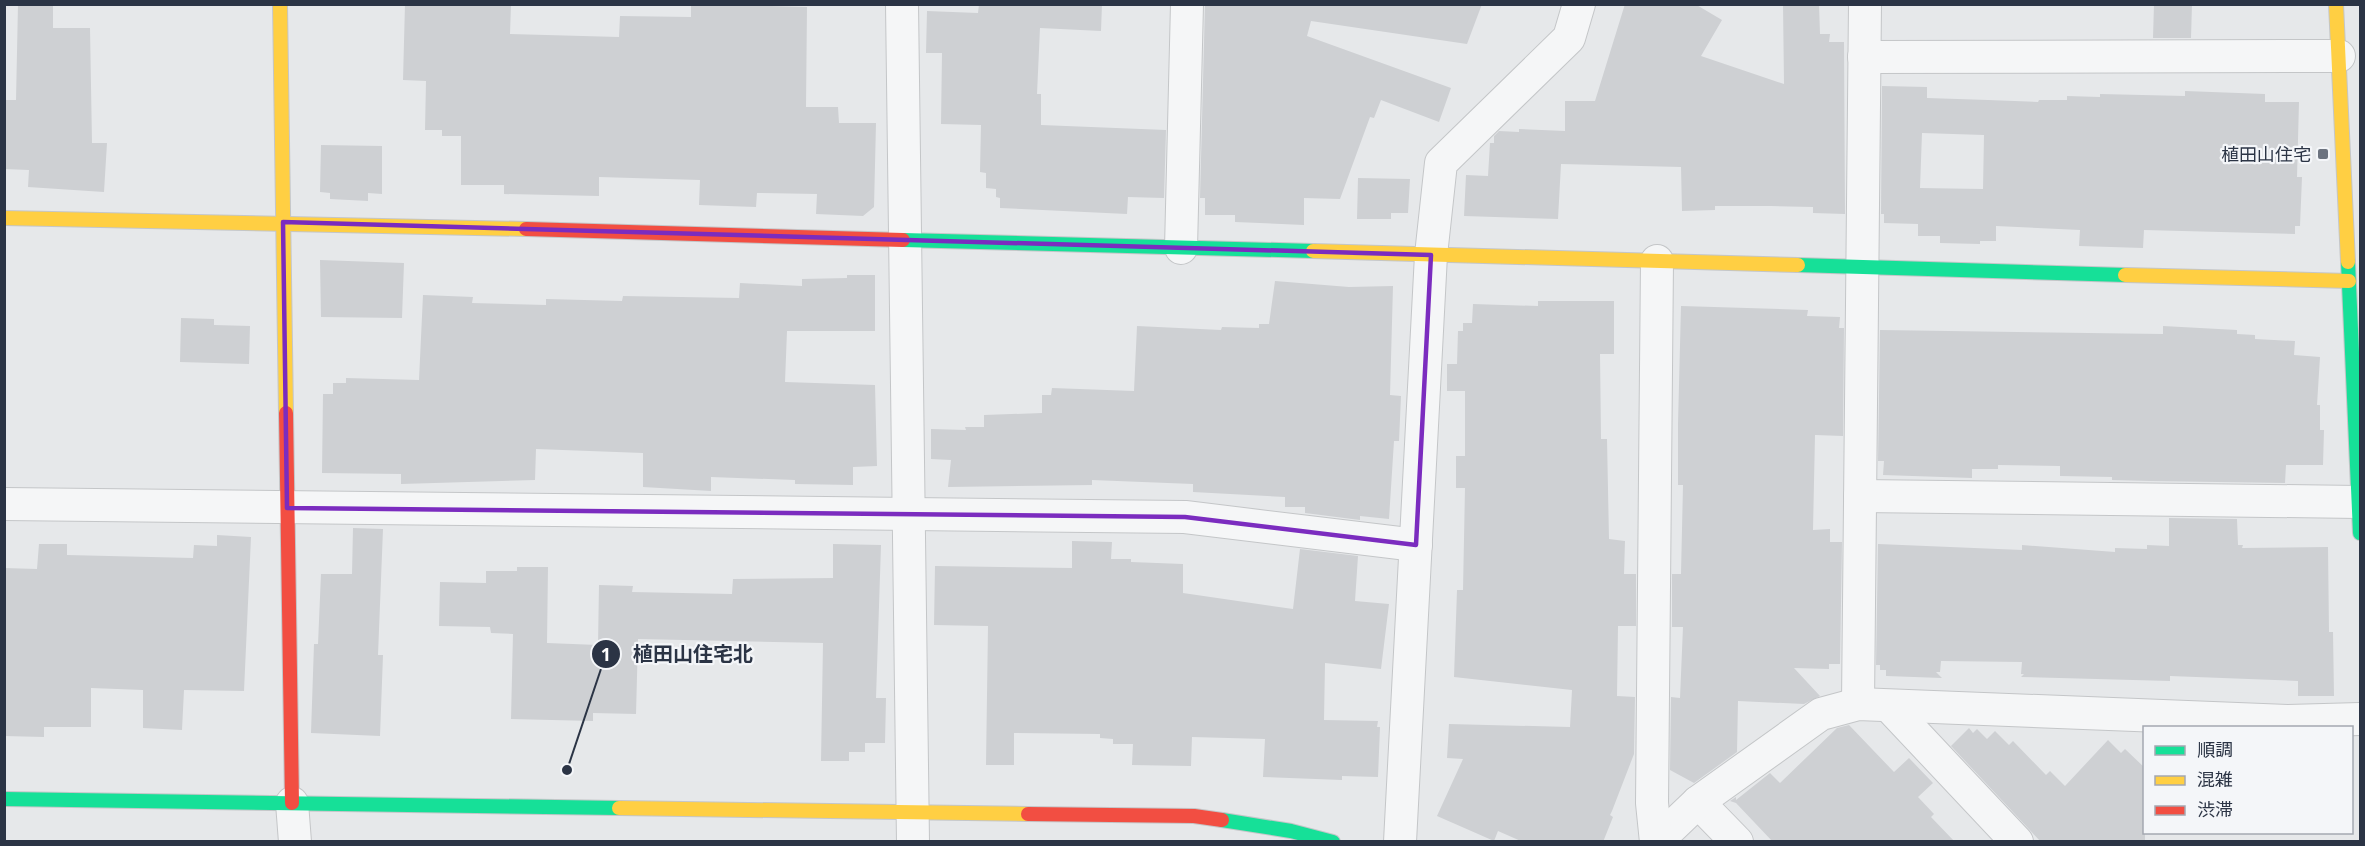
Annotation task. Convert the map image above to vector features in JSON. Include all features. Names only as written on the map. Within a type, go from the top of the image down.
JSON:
[{"type":"street","points":[[280,4],[292,803],[296,842]]},
{"type":"street","points":[[902,4],[912,826]]},
{"type":"street","points":[[1181,248],[1187,4]]},
{"type":"street","points":[[1400,842],[1431,255],[1441,163],[1569,38],[1579,4]]},
{"type":"street","points":[[1858,704],[1865,4]]},
{"type":"street","points":[[1860,496],[2360,517],[2336,4]]},
{"type":"street","points":[[1864,57],[2339,56]]},
{"type":"street","points":[[4,218],[283,222],[2349,280]]},
{"type":"street","points":[[1656,842],[1652,792],[1657,261]]},
{"type":"street","points":[[4,504],[1185,517],[1416,545]]},
{"type":"street","points":[[1656,842],[1698,802],[1821,714],[1858,704],[2288,721],[2361,719]]},
{"type":"street","points":[[1890,707],[2017,842]]},
{"type":"street","points":[[4,799],[292,803],[912,826],[1194,816],[1291,831],[1333,842]]},
{"type":"street","points":[[1698,802],[1737,842]]},
{"type":"highlighted area","points":[[283,222],[1431,255],[1416,545],[1185,517],[287,508]]},
{"type":"building","points":[[18,4],[53,4],[53,28],[90,28],[92,143],[107,143],[104,192],[28,187],[29,170],[4,169],[4,100],[16,100]]},
{"type":"building","points":[[405,4],[511,4],[510,34],[619,37],[620,16],[691,17],[691,4],[807,7],[806,107],[838,107],[839,123],[876,123],[874,207],[863,216],[816,214],[817,194],[757,193],[756,207],[699,205],[700,180],[599,177],[599,196],[504,194],[504,185],[461,185],[461,136],[442,136],[442,130],[425,130],[426,81],[403,80]]},
{"type":"building","points":[[979,4],[1102,4],[1101,31],[1040,28],[1037,94],[1041,94],[1041,125],[1166,130],[1164,198],[1128,197],[1127,214],[1000,208],[1000,198],[996,197],[996,189],[986,188],[986,173],[980,172],[981,125],[941,124],[942,53],[926,53],[927,11],[978,13]]},
{"type":"building","points":[[1205,4],[1482,4],[1467,44],[1311,21],[1307,36],[1451,88],[1439,122],[1381,100],[1374,118],[1370,117],[1340,199],[1304,198],[1304,225],[1235,222],[1235,215],[1205,215],[1205,198],[1200,198]]},
{"type":"building","points":[[1625,4],[1695,4],[1722,20],[1701,56],[1784,84],[1783,4],[1819,4],[1820,34],[1830,34],[1829,42],[1844,42],[1845,214],[1813,213],[1813,207],[1771,206],[1715,206],[1715,210],[1682,211],[1681,167],[1561,164],[1558,219],[1464,216],[1466,175],[1488,176],[1490,143],[1494,143],[1494,136],[1499,131],[1519,132],[1519,129],[1565,131],[1565,101],[1595,101]]},
{"type":"building","points":[[2154,4],[2192,4],[2191,38],[2153,38]]},
{"type":"building","points":[[1882,86],[1927,87],[1927,98],[2038,102],[2039,100],[2067,100],[2067,96],[2100,97],[2100,94],[2185,96],[2185,91],[2265,94],[2265,102],[2299,102],[2297,177],[2302,177],[2300,226],[2295,226],[2295,234],[2144,230],[2143,248],[2079,246],[2080,230],[1996,226],[1996,241],[1980,241],[1980,244],[1940,243],[1940,236],[1918,236],[1918,224],[1884,223],[1884,214],[1881,214]],"holes":[[[1922,133],[1984,135],[1983,189],[1920,188]]]},
{"type":"building","points":[[321,145],[382,146],[382,194],[368,193],[368,201],[330,199],[330,193],[320,192]]},
{"type":"building","points":[[1358,178],[1410,179],[1408,213],[1391,213],[1391,219],[1357,219]]},
{"type":"building","points":[[320,260],[404,263],[402,318],[321,317]]},
{"type":"building","points":[[847,275],[875,275],[875,331],[787,331],[785,382],[875,385],[877,466],[853,467],[853,485],[795,484],[795,480],[711,477],[711,491],[643,487],[643,453],[536,449],[535,480],[401,484],[401,474],[322,473],[323,394],[333,394],[333,383],[346,383],[346,378],[419,380],[423,295],[473,297],[472,303],[546,305],[546,299],[622,301],[623,296],[739,298],[740,283],[802,286],[802,279],[847,278]]},
{"type":"building","points":[[1275,281],[1349,287],[1393,286],[1390,395],[1401,396],[1399,441],[1394,441],[1389,519],[1360,516],[1360,520],[1305,513],[1305,507],[1285,507],[1285,497],[1193,492],[1193,484],[1092,480],[1092,485],[948,487],[951,460],[931,459],[931,429],[966,430],[965,427],[984,427],[984,415],[1042,413],[1042,395],[1051,395],[1052,388],[1134,391],[1137,326],[1221,330],[1222,327],[1259,328],[1259,324],[1269,324]]},
{"type":"building","points":[[1538,301],[1614,301],[1614,354],[1600,354],[1601,439],[1607,439],[1609,539],[1625,541],[1624,574],[1636,574],[1636,626],[1618,626],[1617,696],[1635,697],[1634,754],[1610,815],[1613,817],[1603,842],[1523,842],[1498,831],[1494,841],[1437,816],[1463,759],[1447,758],[1449,724],[1570,727],[1572,690],[1454,677],[1457,590],[1463,590],[1465,488],[1456,488],[1456,456],[1465,456],[1465,391],[1447,391],[1447,364],[1457,364],[1458,331],[1463,331],[1463,323],[1472,323],[1473,304],[1538,306]]},
{"type":"building","points":[[1681,306],[1808,310],[1807,316],[1840,317],[1839,328],[1844,328],[1843,436],[1815,435],[1813,530],[1830,529],[1830,542],[1842,542],[1840,664],[1829,664],[1829,669],[1794,668],[1820,696],[1804,704],[1738,701],[1737,752],[1694,783],[1670,770],[1671,697],[1680,698],[1683,627],[1672,627],[1672,574],[1681,574],[1683,485],[1678,485],[1678,424]]},
{"type":"building","points":[[181,318],[214,319],[214,325],[250,326],[249,364],[180,362]]},
{"type":"building","points":[[2163,326],[2237,330],[2237,334],[2255,335],[2255,339],[2295,341],[2294,355],[2320,357],[2317,405],[2320,405],[2320,430],[2324,430],[2323,465],[2286,465],[2285,483],[2112,480],[2112,477],[2060,476],[2060,466],[1998,465],[1998,469],[1972,469],[1972,478],[1883,475],[1884,461],[1878,461],[1880,330],[2163,334]]},
{"type":"building","points":[[2169,518],[2237,519],[2238,545],[2243,545],[2242,548],[2328,547],[2329,632],[2333,632],[2334,696],[2298,696],[2298,681],[2170,676],[2170,681],[2021,677],[2024,674],[2021,674],[2022,662],[1941,661],[1940,672],[1936,672],[1942,678],[1886,676],[1886,670],[1880,670],[1880,665],[1876,665],[1878,544],[2022,550],[2022,545],[2115,552],[2115,548],[2147,549],[2147,545],[2169,546]]},
{"type":"building","points":[[353,528],[383,529],[378,655],[383,655],[380,736],[311,733],[314,644],[318,644],[321,574],[352,574]]},
{"type":"building","points":[[217,535],[251,537],[244,691],[184,690],[182,730],[143,728],[143,690],[91,688],[91,727],[44,727],[44,737],[4,736],[4,568],[37,569],[39,544],[67,544],[67,555],[193,558],[194,545],[217,546]]},
{"type":"building","points":[[1072,541],[1112,542],[1111,559],[1183,564],[1183,593],[1293,609],[1300,549],[1358,556],[1355,601],[1389,604],[1381,669],[1325,663],[1324,720],[1378,721],[1377,727],[1380,727],[1378,777],[1342,776],[1342,780],[1263,777],[1265,739],[1192,737],[1191,766],[1132,765],[1133,744],[1113,744],[1113,739],[1100,738],[1100,734],[1014,733],[1014,765],[986,765],[988,626],[934,625],[935,566],[1072,568]]},
{"type":"building","points":[[833,544],[881,545],[876,698],[886,698],[885,743],[865,743],[865,752],[849,752],[849,761],[821,761],[823,643],[638,639],[636,714],[593,713],[593,721],[511,719],[513,634],[491,633],[490,627],[439,626],[440,582],[486,583],[486,571],[517,571],[517,567],[548,567],[547,643],[598,645],[599,585],[633,586],[632,592],[732,594],[733,579],[833,578]]},
{"type":"building","points":[[1849,725],[1894,772],[1909,758],[1933,783],[1918,797],[1934,814],[1931,817],[1955,842],[1773,842],[1736,803],[1730,801],[1736,797],[1736,800],[1770,773],[1780,783],[1837,728]]},
{"type":"building","points":[[1969,728],[1973,733],[1977,729],[1987,739],[1995,731],[2009,745],[2013,741],[2046,775],[2050,771],[2065,786],[2108,740],[2121,753],[2125,749],[2143,766],[2145,842],[2041,842],[1951,746]]},
{"type":"traffic: fast","points":[[903,240],[1313,251]]},
{"type":"traffic: fast","points":[[2348,262],[2360,533]]},
{"type":"traffic: fast","points":[[1798,265],[2125,275]]},
{"type":"traffic: fast","points":[[4,799],[619,808]]},
{"type":"traffic: fast","points":[[1222,820],[1291,831],[1333,842]]},
{"type":"traffic: slow","points":[[280,4],[286,413]]},
{"type":"traffic: slow","points":[[2336,4],[2348,262]]},
{"type":"traffic: slow","points":[[4,218],[526,229]]},
{"type":"traffic: slow","points":[[1313,251],[1798,265]]},
{"type":"traffic: slow","points":[[2125,275],[2349,281]]},
{"type":"traffic: slow","points":[[619,808],[1028,814]]},
{"type":"traffic: jam","points":[[526,229],[903,240]]},
{"type":"traffic: jam","points":[[286,413],[292,803]]},
{"type":"traffic: jam","points":[[1028,814],[1194,816],[1222,820]]},
{"type":"place","name":"植田山住宅","points":[[2323,154]]},
{"type":"place","name":"植田山住宅北","points":[[567,770]]}]
